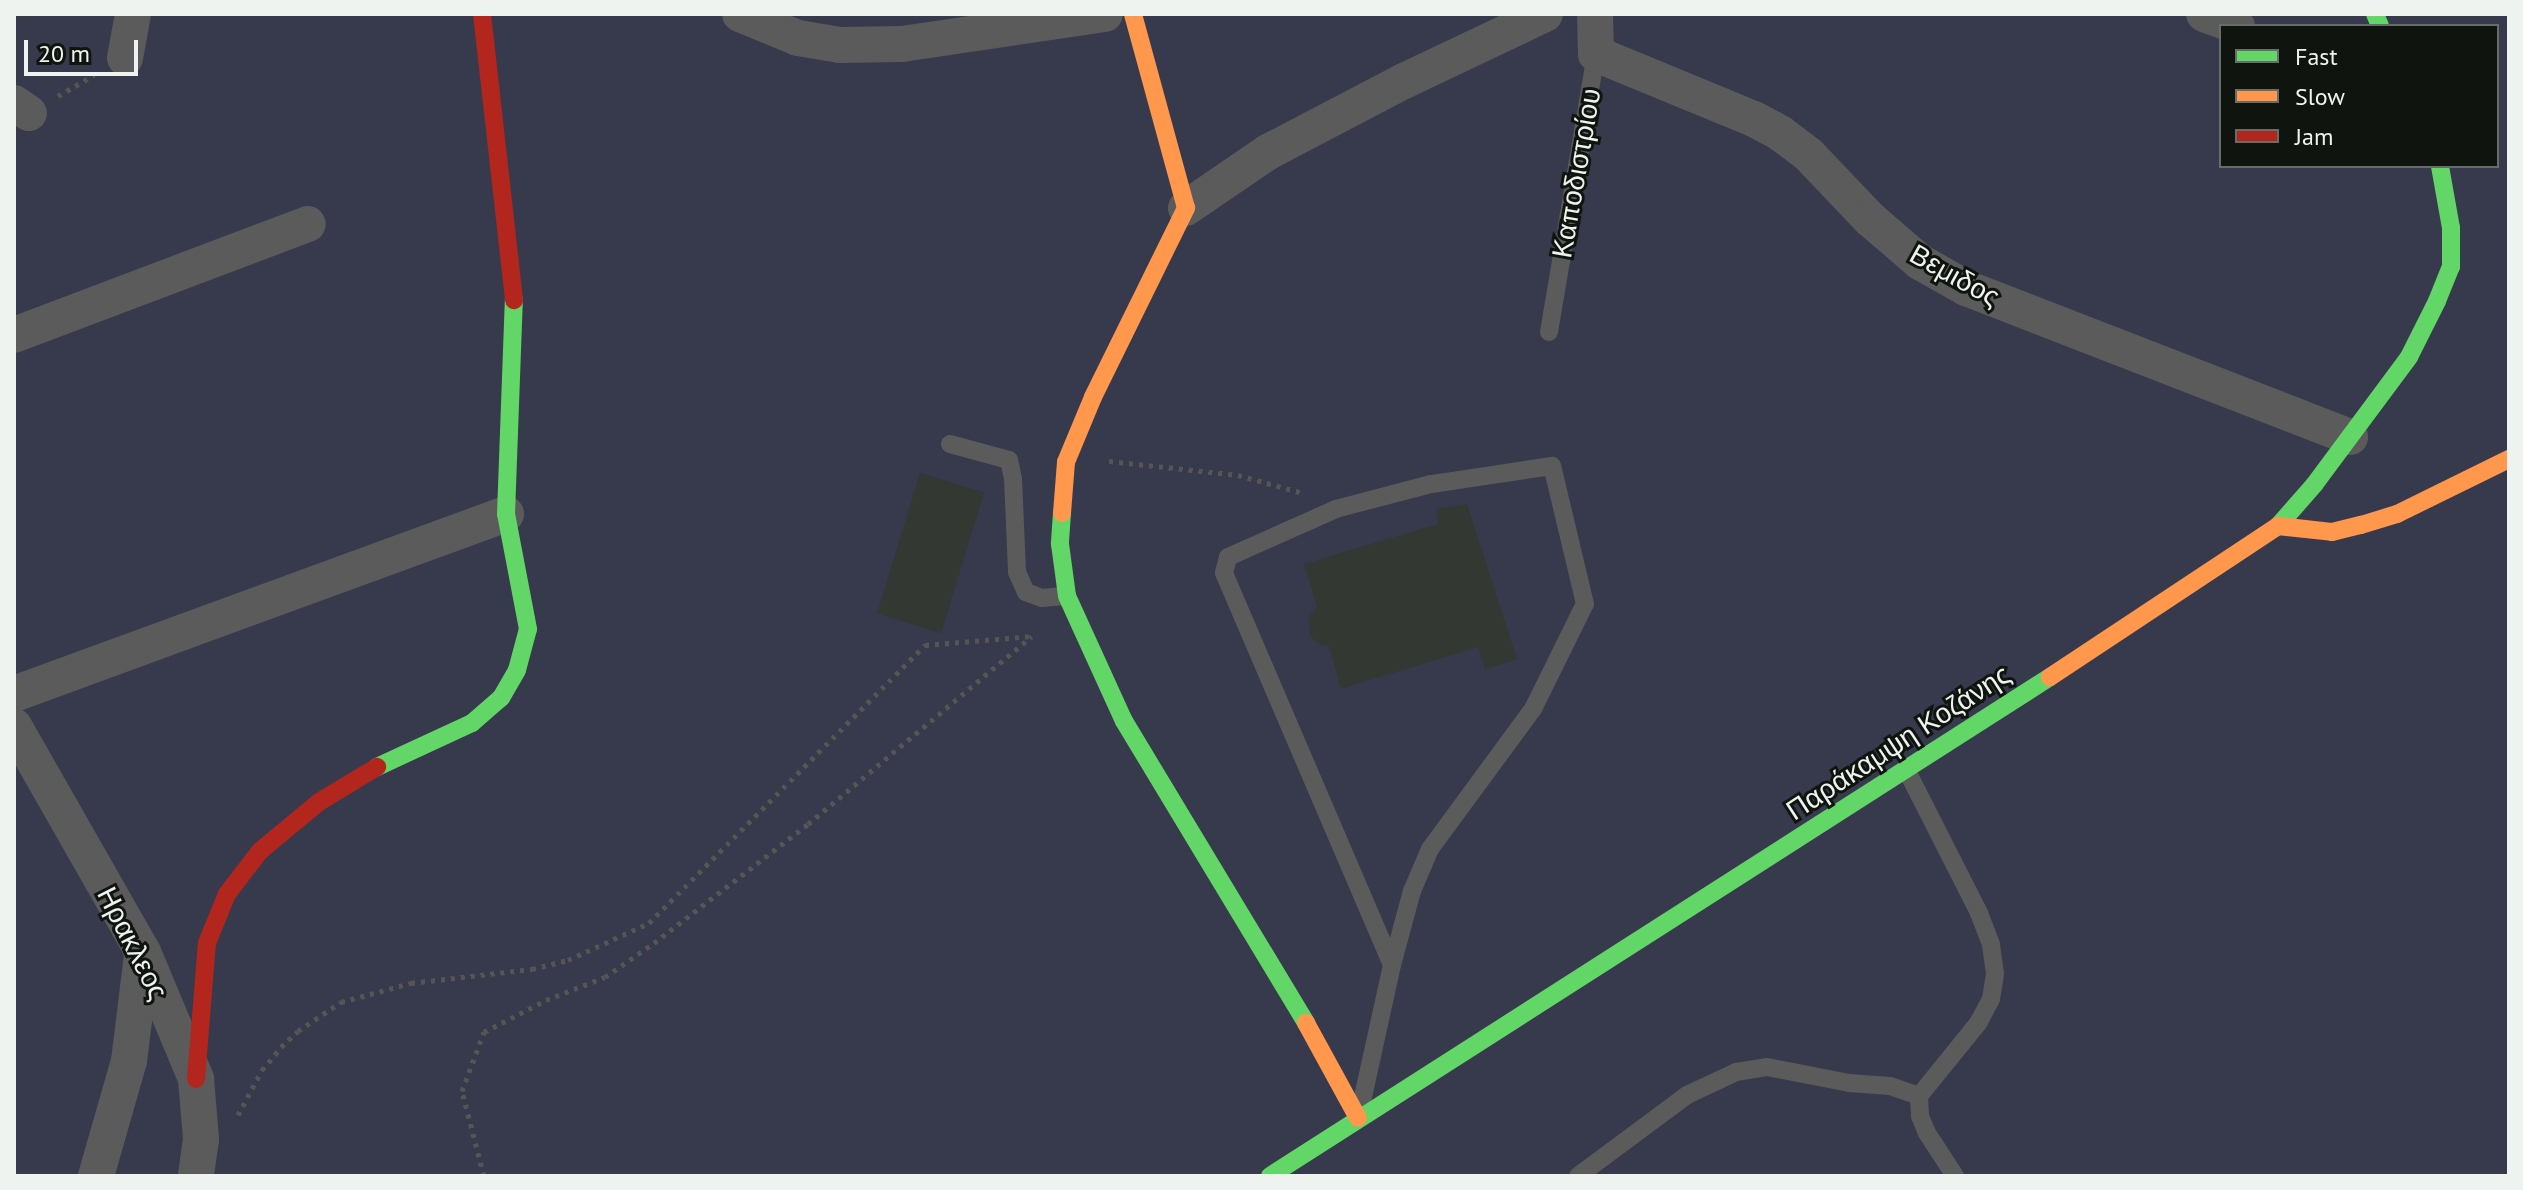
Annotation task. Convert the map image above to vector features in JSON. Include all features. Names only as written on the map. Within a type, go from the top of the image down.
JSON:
[{"type":"street","points":[[125,58],[133,14]]},
{"type":"street","points":[[196,1079],[207,943],[227,894],[260,851],[319,802],[386,761],[472,723],[501,698],[517,670],[528,629],[506,514],[507,428],[516,313],[482,14]]},
{"type":"street","points":[[740,14],[798,38],[840,45],[902,44],[1105,14]]},
{"type":"street","points":[[1133,14],[1186,208]]},
{"type":"street","points":[[1358,1118],[1313,1034],[1124,721],[1067,596],[1060,544],[1066,462],[1093,397],[1186,208],[1268,152],[1404,81],[1545,14]]},
{"type":"street","name":"Καποδιστρίου","points":[[1595,14],[1596,54]]},
{"type":"street","points":[[2204,14],[2232,24]]},
{"type":"street","name":"Βεμιδος","points":[[1596,54],[1780,133],[1809,155],[1870,219],[1920,262],[1966,288],[2350,437]]},
{"type":"street","name":"Παράκαμψη Κοζάνης","points":[[1270,1176],[1907,771],[2278,526],[2409,357],[2451,267],[2451,228],[2440,168]]},
{"type":"street","points":[[14,335],[308,224]]},
{"type":"street","points":[[2278,526],[2332,532],[2361,525],[2397,514],[2509,459]]},
{"type":"street","points":[[14,694],[506,514]]},
{"type":"street","name":"Ηρακλεος","points":[[14,726],[143,952],[196,1079],[201,1139],[196,1176]]},
{"type":"street","points":[[96,1176],[129,1061],[143,952]]},
{"type":"street","points":[[1324,1161],[1337,1132]]},
{"type":"lane","name":"Καποδιστρίου","points":[[1549,332],[1596,54]]},
{"type":"lane","points":[[950,444],[1009,460],[1013,479],[1017,572],[1026,592],[1042,598],[1067,596]]},
{"type":"lane","points":[[1358,1118],[1392,965],[1412,891],[1430,849],[1533,709],[1585,604],[1552,466],[1431,484],[1336,509],[1240,549],[1228,557],[1224,573],[1392,965]]},
{"type":"lane","points":[[1907,771],[1979,913],[1991,945],[1995,974],[1991,999],[1979,1022],[1919,1096],[1920,1116],[1927,1133],[1955,1176]]},
{"type":"lane","points":[[1578,1176],[1687,1095],[1736,1072],[1767,1067],[1849,1083],[1890,1086],[1919,1096]]},
{"type":"path","points":[[22,108],[125,58]]},
{"type":"path","points":[[1066,462],[1125,461],[1238,475],[1291,487],[1336,509]]},
{"type":"path","points":[[484,1176],[462,1091],[484,1032],[546,1000],[605,977],[654,943],[808,824],[1032,636],[1067,596]]},
{"type":"path","points":[[235,1122],[262,1070],[281,1047],[298,1031],[341,1002],[411,983],[532,969],[568,960],[649,923],[925,645],[1032,636]]},
{"type":"shaded area","points":[[14,14],[2509,14],[2509,1176],[14,1176]]},
{"type":"building","points":[[920,473],[984,493],[941,633],[877,614]]},
{"type":"building","points":[[1467,504],[1517,659],[1485,669],[1478,647],[1341,689],[1329,646],[1319,644],[1310,636],[1309,615],[1317,607],[1304,564],[1438,524],[1436,509]]},
{"type":"traffic: fast","points":[[2375,14],[2379,24]]},
{"type":"traffic: fast","points":[[2278,526],[2314,485],[2409,357],[2437,301],[2451,267],[2451,228],[2440,168]]},
{"type":"traffic: fast","points":[[377,767],[472,723],[501,698],[517,670],[528,629],[506,514],[514,300]]},
{"type":"traffic: fast","points":[[1062,513],[1060,544],[1067,596],[1124,721],[1306,1023]]},
{"type":"traffic: fast","points":[[1270,1176],[2050,677]]},
{"type":"traffic: slow","points":[[1062,513],[1066,462],[1093,397],[1186,208],[1133,14]]},
{"type":"traffic: slow","points":[[2050,677],[2278,526],[2332,532],[2361,525],[2397,514],[2509,459]]},
{"type":"traffic: slow","points":[[1306,1023],[1358,1118]]},
{"type":"traffic: jam","points":[[482,14],[514,300]]},
{"type":"traffic: jam","points":[[196,1079],[207,943],[227,894],[260,851],[319,802],[377,767]]}]
